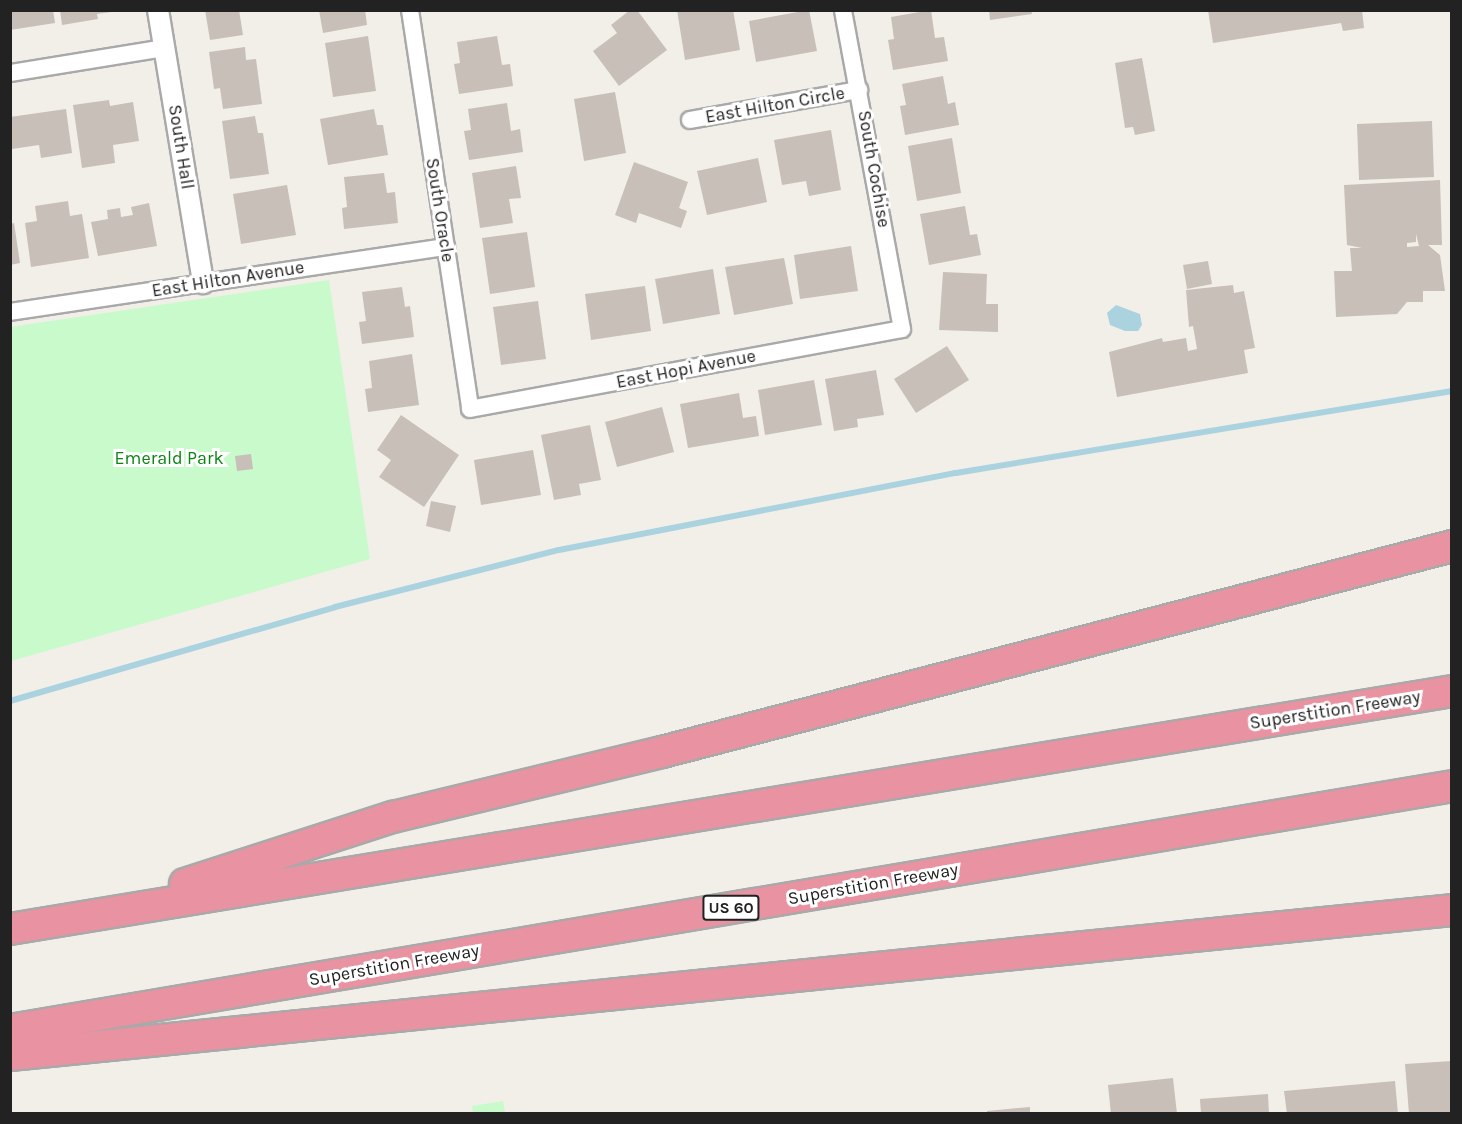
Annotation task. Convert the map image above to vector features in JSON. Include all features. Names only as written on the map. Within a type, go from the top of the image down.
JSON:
[{"type":"highway","points":[[92,915],[393,817],[662,752],[1452,546]]},
{"type":"highway","name":"Superstition Freeway","points":[[10,929],[1452,691]]},
{"type":"highway","name":"Superstition Freeway","points":[[10,1030],[1452,786]]},
{"type":"highway","points":[[10,1055],[1452,910]]},
{"type":"street","name":"South Hall","points":[[158,10],[203,283]]},
{"type":"street","name":"South Oracle","points":[[410,10],[470,409]]},
{"type":"street","name":"South Cochise","points":[[843,10],[860,90],[902,329]]},
{"type":"street","points":[[10,73],[165,48]]},
{"type":"street","name":"East Hilton Circle","points":[[690,120],[860,90]]},
{"type":"street","name":"East Hilton Avenue","points":[[10,312],[446,247]]},
{"type":"street","name":"East Hopi Avenue","points":[[470,409],[902,329]]},
{"type":"green space","name":"Emerald Park","points":[[329,280],[370,559],[11,661],[10,327]]},
{"type":"green space","points":[[503,1101],[505,1113],[473,1113],[472,1106]]},
{"type":"water","points":[[1116,305],[1140,314],[1142,325],[1138,331],[1125,331],[1110,325],[1107,313]]},
{"type":"building","points":[[10,10],[53,10],[55,23],[10,30]]},
{"type":"building","points":[[60,10],[111,10],[111,12],[97,14],[98,19],[62,25]]},
{"type":"building","points":[[205,10],[239,10],[243,35],[210,40]]},
{"type":"building","points":[[319,10],[365,10],[367,25],[323,33]]},
{"type":"building","points":[[630,10],[637,10],[667,50],[619,86],[593,51],[617,33],[611,25]]},
{"type":"building","points":[[677,10],[733,10],[740,50],[685,60]]},
{"type":"building","points":[[809,10],[817,51],[756,62],[749,21]]},
{"type":"building","points":[[931,10],[935,38],[944,37],[948,61],[893,70],[888,40],[894,39],[891,17]]},
{"type":"building","points":[[989,10],[1031,10],[1032,14],[990,20]]},
{"type":"building","points":[[1208,10],[1362,10],[1364,28],[1343,31],[1341,23],[1213,43]]},
{"type":"building","points":[[368,36],[376,91],[333,97],[325,43]]},
{"type":"building","points":[[497,36],[502,65],[510,64],[513,86],[459,94],[454,64],[460,63],[457,42]]},
{"type":"building","points":[[245,47],[246,60],[256,59],[262,104],[223,109],[220,88],[214,89],[209,52]]},
{"type":"building","points":[[1142,58],[1155,131],[1135,135],[1133,127],[1125,128],[1115,63]]},
{"type":"building","points":[[943,76],[948,104],[955,102],[959,125],[905,135],[900,106],[906,105],[902,84]]},
{"type":"building","points":[[615,92],[626,153],[584,161],[574,99]]},
{"type":"building","points":[[109,100],[110,106],[133,102],[139,141],[113,145],[115,163],[82,168],[73,105]]},
{"type":"building","points":[[507,103],[511,131],[520,129],[523,152],[469,160],[464,131],[471,130],[468,109]]},
{"type":"building","points":[[66,109],[72,153],[41,158],[39,145],[12,149],[10,117]]},
{"type":"building","points":[[374,109],[377,125],[383,125],[388,155],[328,165],[320,119]]},
{"type":"building","points":[[255,116],[258,133],[263,133],[269,174],[230,179],[222,121]]},
{"type":"building","points":[[1432,121],[1434,177],[1359,180],[1357,124]]},
{"type":"building","points":[[831,130],[841,190],[809,196],[806,181],[782,185],[774,140]]},
{"type":"building","points":[[952,138],[961,193],[917,201],[908,146]]},
{"type":"building","points":[[758,158],[767,202],[707,215],[697,171]]},
{"type":"building","points":[[634,162],[688,182],[679,208],[687,211],[681,228],[639,213],[636,223],[615,215]]},
{"type":"building","points":[[516,166],[521,198],[509,199],[513,223],[480,228],[472,173]]},
{"type":"building","points":[[384,173],[387,193],[395,192],[398,223],[344,229],[342,208],[347,207],[344,177]]},
{"type":"building","points":[[1440,180],[1442,245],[1428,245],[1440,255],[1445,291],[1423,291],[1423,302],[1407,302],[1397,314],[1336,317],[1334,271],[1352,271],[1350,248],[1362,248],[1347,245],[1344,185]],"holes":[[[1416,234],[1419,246],[1407,247],[1407,243],[1416,242]]]},
{"type":"building","points":[[287,185],[296,235],[241,244],[233,194]]},
{"type":"building","points":[[68,201],[70,216],[82,214],[89,258],[31,267],[25,223],[37,221],[35,206]]},
{"type":"building","points":[[149,203],[157,246],[98,256],[91,222],[108,219],[107,210],[120,208],[121,217],[133,215],[131,207]]},
{"type":"building","points":[[965,206],[970,235],[977,234],[981,255],[929,265],[920,214]]},
{"type":"building","points":[[14,223],[20,263],[10,265],[10,224]]},
{"type":"building","points":[[527,232],[535,287],[490,294],[482,238]]},
{"type":"building","points":[[851,246],[858,291],[800,299],[794,255]]},
{"type":"building","points":[[784,258],[793,304],[734,315],[725,267]]},
{"type":"building","points":[[1208,261],[1212,284],[1187,289],[1183,265]]},
{"type":"building","points":[[713,269],[720,314],[663,324],[655,279]]},
{"type":"building","points":[[943,272],[987,274],[986,304],[998,304],[998,332],[939,330]]},
{"type":"building","points":[[1233,285],[1234,293],[1244,291],[1255,348],[1244,350],[1248,373],[1117,397],[1109,352],[1162,338],[1163,342],[1186,338],[1188,351],[1197,349],[1193,326],[1189,327],[1186,290]]},
{"type":"building","points":[[645,286],[651,331],[591,340],[585,294]]},
{"type":"building","points":[[402,287],[405,307],[410,306],[414,337],[362,344],[359,322],[366,321],[362,292]]},
{"type":"building","points":[[538,301],[546,359],[501,365],[493,307]]},
{"type":"building","points":[[947,346],[969,380],[916,413],[894,379]]},
{"type":"building","points":[[412,354],[419,405],[368,412],[365,389],[372,388],[369,361]]},
{"type":"building","points":[[876,370],[884,415],[857,419],[858,427],[834,431],[825,379]]},
{"type":"building","points":[[814,380],[822,425],[765,435],[758,390]]},
{"type":"building","points":[[739,393],[743,418],[756,416],[759,436],[688,448],[680,404]]},
{"type":"building","points":[[662,407],[674,452],[617,467],[605,422]]},
{"type":"building","points":[[401,415],[459,455],[424,507],[379,477],[391,460],[377,450]]},
{"type":"building","points":[[590,425],[601,480],[579,484],[581,495],[554,500],[541,435]]},
{"type":"building","points":[[533,450],[541,495],[481,505],[474,460]]},
{"type":"building","points":[[251,454],[253,469],[237,471],[235,456]]},
{"type":"building","points":[[431,501],[456,506],[450,532],[426,526]]},
{"type":"building","points":[[1452,1061],[1452,1114],[1409,1114],[1405,1064]]},
{"type":"building","points":[[1173,1078],[1177,1114],[1111,1114],[1108,1085]]},
{"type":"building","points":[[1395,1081],[1398,1114],[1287,1114],[1284,1091]]},
{"type":"building","points":[[1268,1094],[1269,1114],[1201,1114],[1200,1099]]},
{"type":"building","points":[[1030,1107],[1030,1114],[987,1114],[987,1111]]},
{"type":"waterway","points":[[10,701],[335,607],[559,550],[956,473],[1452,391]]}]
